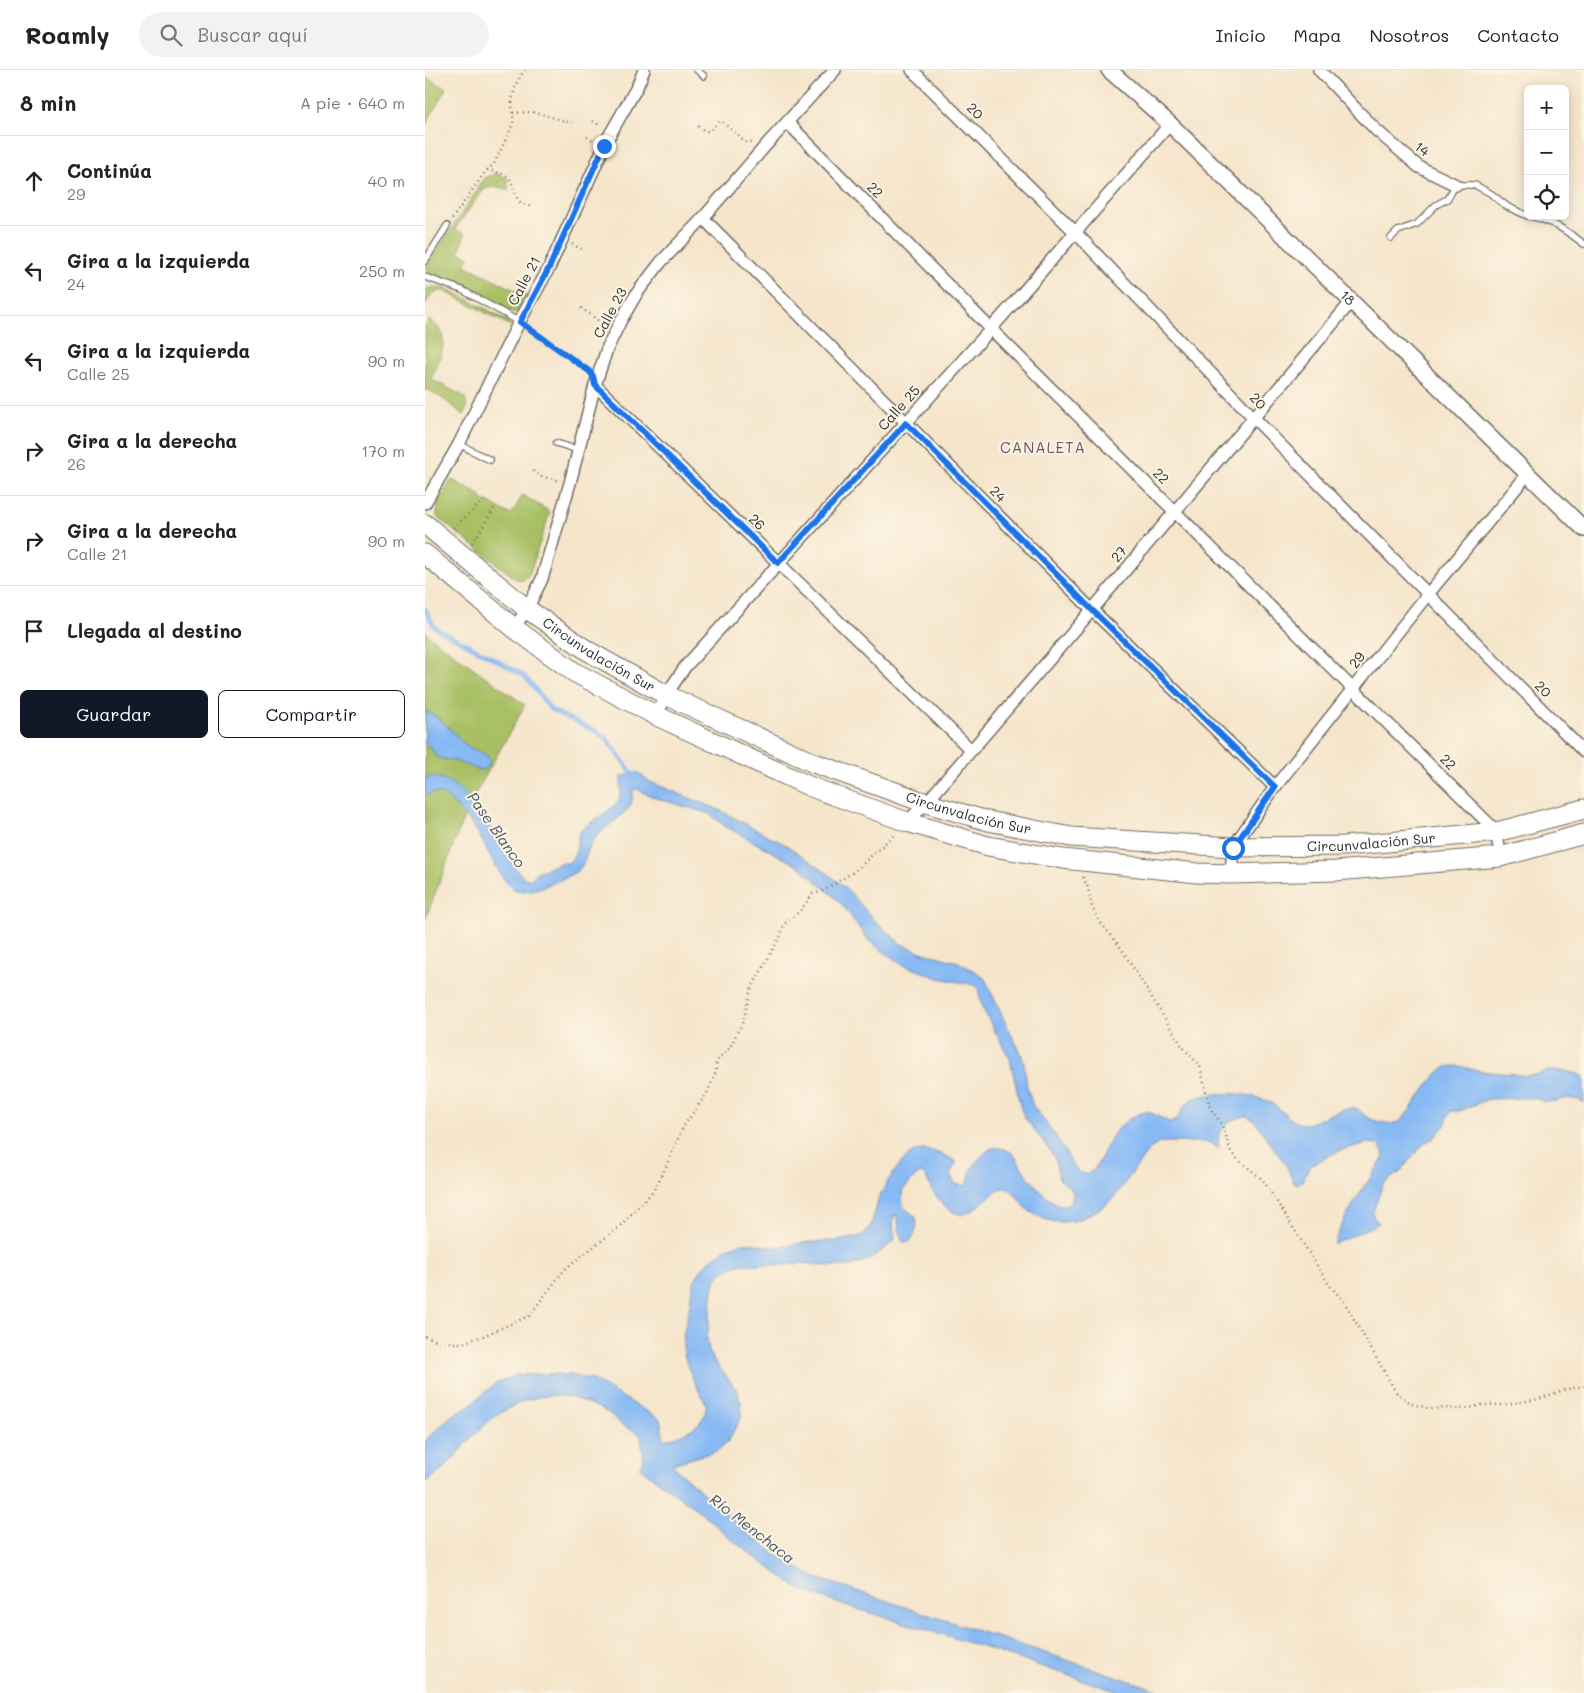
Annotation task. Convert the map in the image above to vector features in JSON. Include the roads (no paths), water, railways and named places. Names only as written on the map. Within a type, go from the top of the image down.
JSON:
[{"type":"highway","name":"Circunvalación Sur","points":[[425,524],[527,609],[588,651],[667,694],[814,763],[925,803],[989,821],[1071,837],[1233,848],[1344,846],[1497,832],[1584,809]]},
{"type":"highway","name":"Circunvalación Sur","points":[[425,554],[514,628],[574,672],[657,716],[811,787],[907,822],[988,846],[1063,859],[1197,873],[1231,874],[1336,871],[1500,857],[1584,834]]},
{"type":"street","name":"Calle 21","points":[[425,503],[459,444],[549,268],[608,138],[637,87],[644,70]]},
{"type":"street","name":"Calle 23","points":[[514,628],[527,609],[542,579],[570,483],[595,385],[607,349],[637,293],[661,262],[703,218],[761,150],[835,70]]},
{"type":"street","name":"20","points":[[912,70],[1076,232],[1254,418],[1584,752]]},
{"type":"street","name":"18","points":[[1109,70],[1170,124],[1584,529]]},
{"type":"street","name":"14","points":[[1319,70],[1376,130],[1419,167],[1456,185]]},
{"type":"street","name":"22","points":[[787,122],[991,329],[1497,832]]},
{"type":"street","name":"Calle 25","points":[[657,716],[667,694],[685,667],[991,329],[1170,124]]},
{"type":"street","name":"24","points":[[703,218],[1092,610],[1275,787]]},
{"type":"street","name":"27","points":[[907,822],[1092,610],[1351,302]]},
{"type":"street","name":"26","points":[[595,385],[971,750]]},
{"type":"street","name":"29","points":[[1233,848],[1275,787],[1428,594],[1527,475]]},
{"type":"street","points":[[1497,832],[1500,857]]},
{"type":"street","points":[[1231,874],[1233,848]]},
{"type":"lane","points":[[697,70],[704,76]]},
{"type":"lane","points":[[1391,238],[1398,231],[1417,224],[1436,205],[1447,199],[1456,185]]},
{"type":"lane","name":"14","points":[[1456,185],[1475,185],[1490,193],[1508,207],[1524,214]]},
{"type":"lane","name":"14","points":[[1547,220],[1564,228],[1584,244]]},
{"type":"lane","points":[[425,260],[447,226]]},
{"type":"lane","points":[[425,278],[462,290],[520,322]]},
{"type":"lane","points":[[556,443],[578,450]]},
{"type":"lane","points":[[459,444],[490,460]]},
{"type":"water","points":[[425,711],[442,721],[467,746],[489,757],[489,765],[480,770],[452,760],[438,758],[430,747],[425,744]]},
{"type":"water","points":[[638,772],[650,782],[717,809],[786,845],[848,890],[874,920],[901,944],[921,952],[958,962],[985,979],[1021,1053],[1027,1087],[1033,1106],[1055,1135],[1073,1165],[1085,1174],[1094,1170],[1114,1134],[1127,1120],[1148,1111],[1171,1123],[1175,1121],[1189,1101],[1212,1094],[1234,1094],[1255,1097],[1274,1105],[1291,1119],[1302,1124],[1352,1108],[1358,1109],[1375,1121],[1397,1123],[1412,1107],[1437,1074],[1447,1067],[1456,1066],[1479,1071],[1525,1075],[1536,1075],[1547,1071],[1561,1071],[1576,1073],[1584,1077],[1584,1103],[1580,1100],[1566,1098],[1546,1102],[1528,1098],[1489,1099],[1459,1111],[1451,1111],[1446,1124],[1433,1139],[1425,1142],[1399,1173],[1382,1186],[1373,1212],[1373,1217],[1379,1223],[1334,1244],[1362,1190],[1384,1157],[1378,1144],[1367,1143],[1338,1151],[1310,1166],[1303,1180],[1297,1184],[1294,1183],[1286,1165],[1254,1120],[1246,1116],[1240,1117],[1225,1126],[1219,1136],[1219,1148],[1208,1142],[1164,1142],[1157,1144],[1149,1150],[1107,1204],[1079,1219],[1057,1222],[1042,1218],[1030,1212],[1013,1192],[1007,1188],[997,1191],[975,1209],[958,1214],[942,1203],[933,1192],[925,1176],[921,1173],[902,1191],[903,1207],[916,1217],[917,1221],[916,1230],[909,1242],[903,1242],[897,1216],[894,1215],[895,1237],[893,1242],[871,1259],[851,1266],[802,1263],[782,1265],[739,1264],[719,1275],[713,1290],[707,1339],[709,1350],[715,1362],[737,1390],[741,1402],[742,1416],[728,1441],[717,1451],[672,1464],[680,1472],[771,1551],[814,1577],[1167,1693],[1122,1693],[970,1643],[831,1601],[797,1588],[736,1543],[702,1513],[644,1471],[641,1467],[643,1456],[641,1435],[621,1424],[606,1411],[572,1398],[551,1395],[539,1397],[516,1404],[505,1410],[486,1424],[440,1472],[425,1482],[425,1441],[451,1416],[470,1405],[495,1384],[517,1375],[555,1374],[593,1380],[660,1419],[664,1440],[693,1428],[703,1418],[706,1412],[706,1404],[688,1368],[683,1339],[692,1290],[700,1272],[716,1255],[730,1247],[744,1243],[781,1247],[800,1243],[846,1239],[864,1234],[870,1227],[879,1197],[888,1180],[901,1163],[915,1152],[921,1150],[930,1151],[956,1161],[950,1174],[955,1184],[965,1186],[971,1171],[985,1152],[993,1148],[1004,1149],[1012,1153],[1032,1181],[1052,1201],[1065,1205],[1072,1198],[1071,1188],[1059,1179],[1055,1159],[1051,1152],[1025,1118],[1021,1109],[1010,1059],[982,1007],[978,989],[974,985],[939,978],[901,964],[868,940],[836,898],[800,867],[725,826],[710,814],[656,798],[634,788],[629,808],[595,838],[583,864],[577,871],[556,882],[538,888],[522,891],[516,890],[511,887],[495,865],[476,830],[452,802],[440,794],[435,793],[425,796],[425,779],[427,777],[441,778],[453,784],[475,806],[518,872],[531,880],[538,871],[560,863],[568,863],[572,859],[581,831],[618,802],[621,792],[621,777]]},
{"type":"waterway","points":[[425,609],[434,626],[439,630],[523,675],[551,710],[606,738],[635,777]]},
{"type":"district","name":"CANALETA","points":[[1043,448]]},
{"type":"water label","name":"Pase Blanco","points":[[496,830]]},
{"type":"water label","name":"Río Menchaca","points":[[752,1529]]}]
